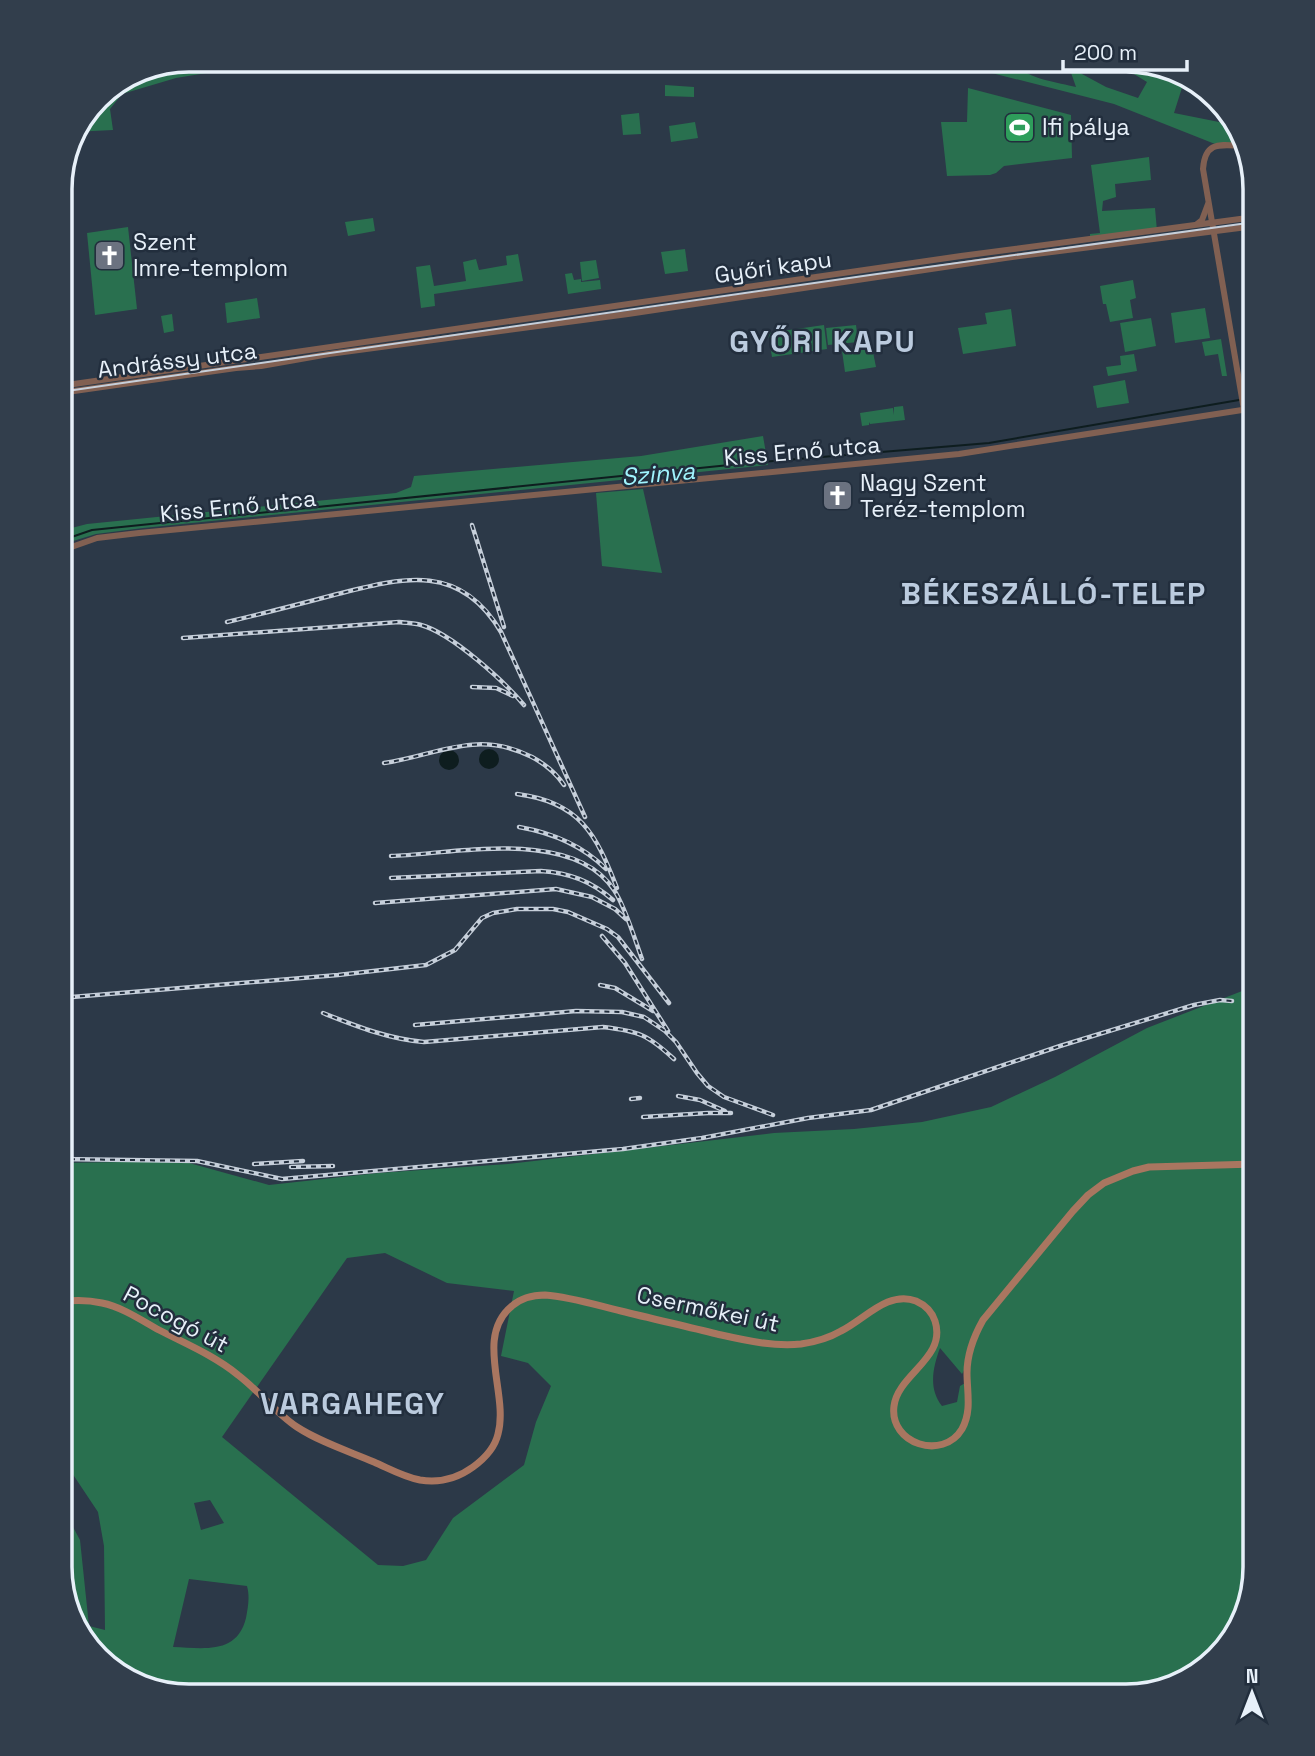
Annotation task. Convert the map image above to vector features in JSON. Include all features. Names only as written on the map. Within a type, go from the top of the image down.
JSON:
[{"type":"main road","name":"Csermőkei út","points":[[264,1398],[300,1429],[334,1445],[407,1476],[424,1480],[444,1479],[459,1476],[476,1465],[490,1451],[496,1439],[500,1409],[495,1335],[504,1314],[512,1305],[527,1298],[542,1295],[581,1301],[731,1337],[765,1344],[787,1345],[826,1338],[844,1330],[888,1302],[907,1299],[919,1303],[929,1311],[936,1325],[936,1338],[929,1355],[896,1396],[894,1415],[902,1433],[911,1441],[921,1445],[941,1445],[958,1434],[967,1418],[968,1364],[973,1341],[980,1326],[1013,1282],[1088,1195],[1112,1179],[1149,1167],[1243,1164]]},
{"type":"main road","name":"Pocogó út","points":[[72,1302],[92,1301],[124,1311],[224,1365],[264,1398]]},
{"type":"street","points":[[1234,146],[1212,147],[1206,155],[1203,169],[1243,407]]},
{"type":"street","points":[[1195,225],[1202,220],[1209,202]]},
{"type":"street","name":"Győri kapu","points":[[296,352],[1243,218]]},
{"type":"street","name":"Győri kapu","points":[[298,361],[329,354],[648,311],[1005,258],[1243,227]]},
{"type":"street","name":"Andrássy utca","points":[[72,384],[296,352]]},
{"type":"street","name":"Andrássy utca","points":[[72,391],[298,361]]},
{"type":"street","name":"Kiss Ernő utca","points":[[72,547],[97,538],[139,533],[971,453],[1243,407]]},
{"type":"green space","points":[[213,72],[176,78],[122,94],[110,109],[113,130],[87,131],[106,106],[124,91],[166,74]]},
{"type":"green space","points":[[988,72],[1024,72],[1076,87],[1071,72],[1078,72],[1106,87],[1138,98],[1147,82],[1131,72],[1156,76],[1183,86],[1174,113],[1223,123],[1233,143],[1215,144],[1114,104]]},
{"type":"green space","points":[[665,85],[694,87],[694,97],[665,96]]},
{"type":"green space","points":[[968,88],[1071,115],[1072,158],[1004,166],[990,175],[947,176],[941,122],[967,122]]},
{"type":"green space","points":[[639,113],[641,134],[623,135],[621,115]]},
{"type":"green space","points":[[695,122],[698,138],[671,142],[669,126]]},
{"type":"green space","points":[[1149,157],[1151,180],[1115,184],[1116,197],[1103,201],[1102,211],[1155,208],[1157,231],[1090,237],[1090,234],[1100,233],[1091,165]]},
{"type":"green space","points":[[373,218],[375,231],[348,236],[345,222]]},
{"type":"green space","points":[[128,227],[137,309],[95,315],[87,233]]},
{"type":"green space","points":[[685,249],[688,271],[665,274],[661,252]]},
{"type":"green space","points":[[518,254],[523,281],[434,294],[435,306],[421,308],[416,267],[430,265],[434,286],[466,281],[463,262],[476,259],[479,270],[507,265],[506,256]]},
{"type":"green space","points":[[596,260],[599,278],[582,281],[580,262]]},
{"type":"green space","points":[[572,273],[574,280],[581,279],[581,282],[600,280],[601,289],[568,294],[565,274]]},
{"type":"green space","points":[[1133,280],[1136,298],[1130,300],[1133,318],[1110,322],[1100,286]]},
{"type":"green space","points":[[257,298],[260,318],[227,323],[225,303]]},
{"type":"green space","points":[[1205,308],[1210,338],[1175,343],[1171,313]]},
{"type":"green space","points":[[1011,309],[1016,346],[963,354],[958,328],[987,324],[985,313]]},
{"type":"green space","points":[[172,314],[174,331],[164,333],[161,316]]},
{"type":"green space","points":[[1151,318],[1156,346],[1125,352],[1120,323]]},
{"type":"green space","points":[[824,325],[827,349],[772,357],[768,333]]},
{"type":"green space","points":[[856,325],[858,342],[828,345],[826,328]]},
{"type":"green space","points":[[1221,339],[1227,376],[1222,376],[1218,354],[1205,356],[1202,342]]},
{"type":"green space","points":[[872,347],[876,367],[845,372],[842,351]]},
{"type":"green space","points":[[1134,354],[1137,371],[1108,376],[1106,367],[1121,365],[1120,356]]},
{"type":"green space","points":[[1125,380],[1129,403],[1097,408],[1093,386]]},
{"type":"green space","points":[[903,406],[905,420],[869,422],[869,425],[862,426],[860,413],[893,408],[894,415],[894,407]]},
{"type":"green space","points":[[763,436],[768,465],[143,528],[96,534],[72,541],[72,528],[87,524],[396,493],[411,487],[414,476],[641,456]]},
{"type":"green space","points":[[643,489],[662,573],[602,566],[596,493]]},
{"type":"green space","points":[[1243,991],[1242,1582],[1228,1626],[1209,1650],[1191,1665],[1156,1680],[1126,1684],[189,1684],[159,1680],[130,1669],[106,1650],[91,1632],[81,1612],[73,1582],[72,1525],[80,1540],[89,1626],[105,1630],[104,1546],[98,1512],[72,1473],[72,1163],[182,1161],[269,1185],[378,1173],[508,1164],[774,1133],[922,1122],[991,1107],[1055,1077],[1147,1028]],"holes":[[[385,1253],[447,1283],[514,1291],[501,1356],[528,1363],[551,1386],[536,1422],[524,1465],[453,1518],[426,1560],[403,1566],[378,1565],[222,1437],[347,1258]],[[940,1348],[962,1374],[967,1365],[967,1382],[960,1386],[957,1402],[942,1406],[933,1385]],[[210,1500],[224,1523],[201,1530],[194,1503]],[[189,1579],[247,1586],[249,1598],[242,1630],[227,1644],[207,1648],[173,1647]]]},
{"type":"shaded area","points":[[489,749],[496,752],[499,759],[496,766],[489,769],[482,766],[479,759],[482,752]]},
{"type":"shaded area","points":[[449,750],[456,753],[459,760],[456,767],[449,770],[442,767],[439,760],[442,753]]},
{"type":"waterway","name":"Szinva","points":[[72,537],[92,530],[749,463],[989,443],[1239,400]]},
{"type":"tram line","points":[[72,390],[1243,224]]},
{"type":"railway","points":[[472,525],[504,627]]},
{"type":"railway","points":[[227,622],[379,584],[403,581],[425,580],[446,584],[466,593],[484,609],[501,632],[585,817]]},
{"type":"railway","points":[[183,638],[399,622],[418,624],[447,637],[462,648],[491,671],[524,705]]},
{"type":"railway","points":[[472,687],[496,688],[513,696]]},
{"type":"railway","points":[[384,763],[458,746],[493,745],[532,757],[550,769],[564,785]]},
{"type":"railway","points":[[517,794],[556,804],[583,824],[601,852],[617,888]]},
{"type":"railway","points":[[519,827],[566,841],[587,853],[606,869]]},
{"type":"railway","points":[[391,856],[511,849],[542,851],[571,858],[595,870],[614,890],[642,959]]},
{"type":"railway","points":[[391,878],[552,872],[588,883],[613,900]]},
{"type":"railway","points":[[375,903],[556,889],[592,897],[615,909],[626,919]]},
{"type":"railway","points":[[72,997],[426,965],[455,950],[482,918],[493,913],[517,909],[553,909],[568,912],[607,929],[618,937],[669,1003]]},
{"type":"railway","points":[[602,936],[625,963],[668,1031]]},
{"type":"railway","points":[[600,985],[615,988],[653,1011]]},
{"type":"railway","points":[[72,1159],[197,1161],[282,1179],[623,1149],[871,1110],[1060,1046],[1194,1005],[1220,1000],[1232,1001]]},
{"type":"railway","points":[[415,1025],[576,1011],[622,1012],[644,1017],[676,1042],[708,1086],[724,1097],[773,1115]]},
{"type":"railway","points":[[323,1013],[385,1035],[424,1042],[603,1027],[642,1036],[657,1044],[674,1059]]},
{"type":"railway","points":[[678,1096],[700,1100],[725,1111]]},
{"type":"railway","points":[[631,1099],[640,1098]]},
{"type":"railway","points":[[643,1117],[731,1113]]},
{"type":"railway","points":[[254,1164],[303,1161]]},
{"type":"railway","points":[[291,1167],[333,1166]]},
{"type":"place","name":"Ifi pálya","points":[[1019,127]]},
{"type":"place","name":"Szent Imre-templom","points":[[110,255]]},
{"type":"place","name":"Nagy Szent Teréz-templom","points":[[837,496]]},
{"type":"district","name":"GYŐRI KAPU","points":[[823,342]]},
{"type":"district","name":"BÉKESZÁLLÓ-TELEP","points":[[1054,594]]},
{"type":"district","name":"VARGAHEGY","points":[[353,1404]]}]
